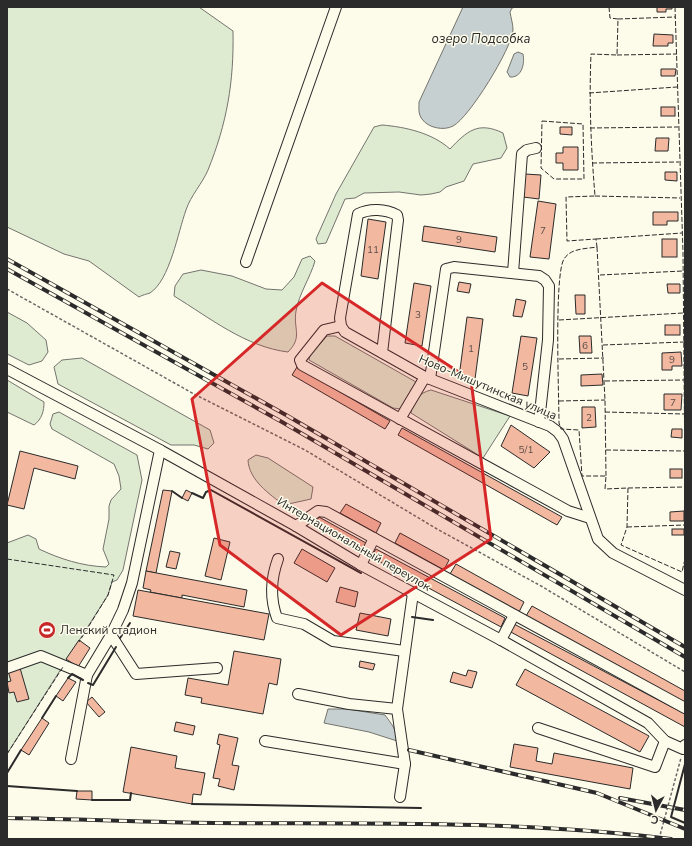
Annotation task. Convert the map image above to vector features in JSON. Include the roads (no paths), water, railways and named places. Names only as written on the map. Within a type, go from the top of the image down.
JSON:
[{"type":"street","points":[[246,262],[336,7]]},
{"type":"street","points":[[513,273],[522,154],[527,150],[536,148]]},
{"type":"street","points":[[382,353],[398,220],[397,215],[393,212],[367,210],[358,214],[340,318],[341,326],[324,330],[300,360],[302,365],[568,511],[590,518]]},
{"type":"street","points":[[400,419],[428,378],[446,269],[454,267],[539,276],[545,280],[549,286],[548,351],[539,422]]},
{"type":"street","name":"Ново-Мишутинская улица","points":[[341,326],[346,332],[428,378],[550,426],[558,432],[563,440],[598,539],[613,553],[685,590]]},
{"type":"street","name":"Интернациональный переулок","points":[[7,369],[160,450],[296,526],[361,565],[501,640],[648,724],[665,741],[684,747]]},
{"type":"street","points":[[71,759],[87,675],[111,635],[123,610],[132,583],[160,450]]},
{"type":"street","points":[[296,526],[318,511],[326,512],[685,708]]},
{"type":"street","points":[[361,565],[374,538]]},
{"type":"street","points":[[278,559],[272,574],[273,607],[277,618],[304,624],[333,641],[404,651]]},
{"type":"street","points":[[400,797],[405,764],[397,709],[413,593]]},
{"type":"street","points":[[501,640],[514,615]]},
{"type":"street","points":[[111,635],[136,674],[217,668]]},
{"type":"street","points":[[7,668],[41,656],[87,675]]},
{"type":"street","points":[[298,694],[349,704],[397,709]]},
{"type":"street","points":[[538,728],[655,767],[665,741]]},
{"type":"street","points":[[265,741],[405,764]]},
{"type":"water","name":"озеро Подсобка","points":[[463,7],[516,7],[512,8],[510,12],[513,30],[511,39],[489,82],[469,110],[453,126],[449,128],[436,128],[428,125],[422,119],[419,113],[419,102]]},
{"type":"water","points":[[518,52],[523,54],[524,62],[522,69],[520,73],[514,77],[510,77],[507,72],[514,54]]},
{"type":"water","points":[[328,709],[347,709],[385,715],[395,730],[397,741],[369,732],[324,723]]},
{"type":"railway","points":[[7,259],[286,415],[685,647]]},
{"type":"railway","points":[[7,269],[282,422],[685,657]]},
{"type":"railway","points":[[409,750],[597,793],[685,829]]},
{"type":"railway","points":[[620,798],[685,810]]},
{"type":"railway","points":[[7,818],[214,823],[443,824],[557,829],[671,839]]},
{"type":"place","name":"Ленский стадион","points":[[47,630]]}]
